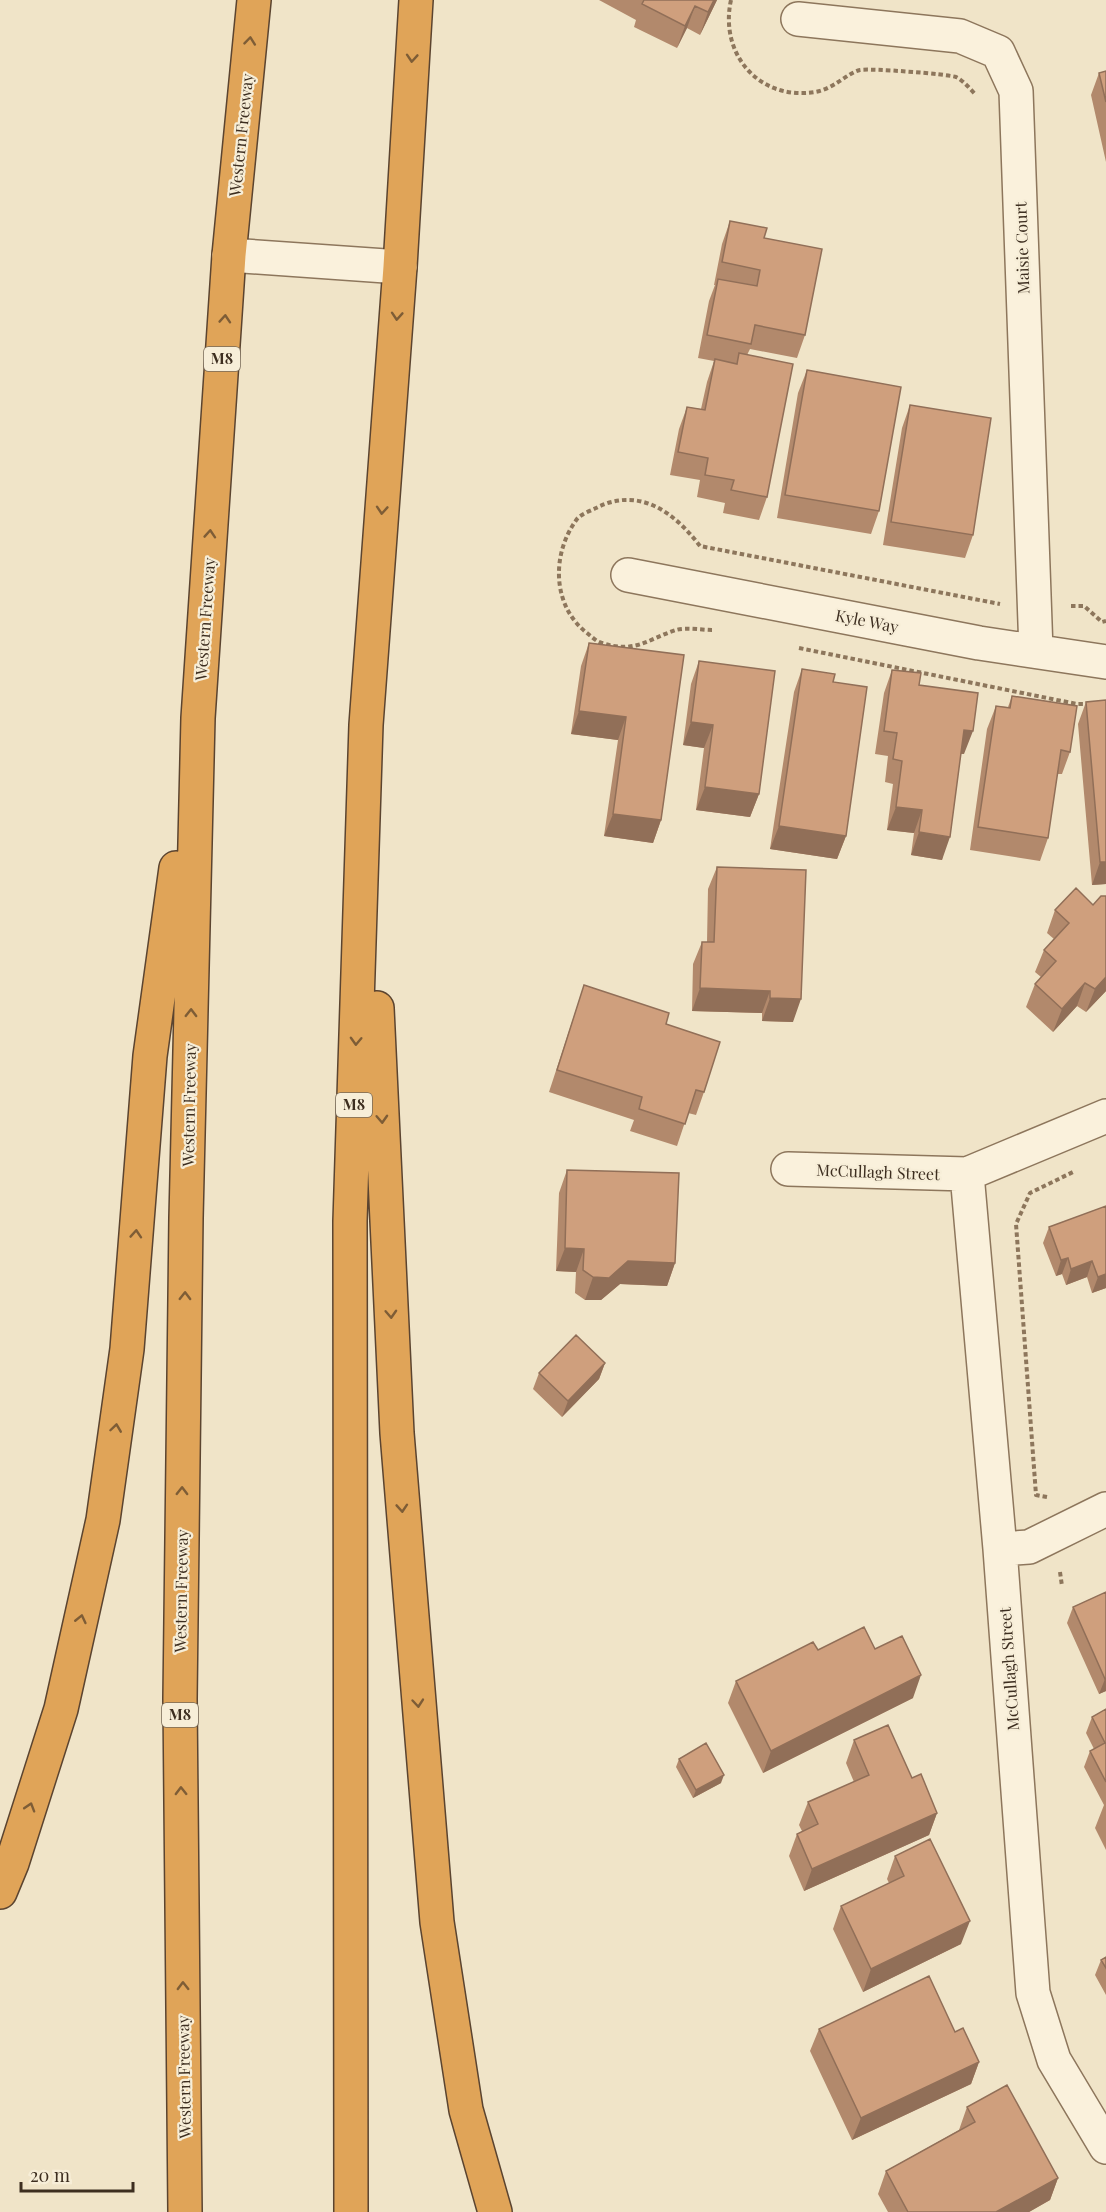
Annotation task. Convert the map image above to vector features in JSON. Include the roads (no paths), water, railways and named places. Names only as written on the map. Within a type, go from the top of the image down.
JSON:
[{"type":"highway","name":"Western Freeway","points":[[185,2212],[180,1699],[186,1218],[198,718],[229,255],[254,0]]},
{"type":"highway","name":"M8","points":[[351,2212],[350,1221],[366,725],[400,267],[416,0]]},
{"type":"highway","points":[[0,1892],[12,1863],[61,1709],[103,1520],[127,1349],[150,1056],[198,718]]},
{"type":"highway","points":[[366,725],[397,1433],[437,1922],[450,2019],[466,2110],[495,2212]]},
{"type":"street","name":"Maisie Court","points":[[798,19],[960,36],[998,52],[1016,91],[1036,651]]},
{"type":"street","points":[[229,255],[400,267]]},
{"type":"street","name":"Kyle Way","points":[[628,575],[979,643],[1106,662]]},
{"type":"street","name":"McCullagh Street","points":[[788,1169],[968,1174],[1106,1116]]},
{"type":"street","name":"McCullagh Street","points":[[968,1174],[1000,1550],[1033,1993],[1054,2060],[1103,2137]]},
{"type":"street","points":[[1000,1550],[1029,1547],[1106,1509]]}]
